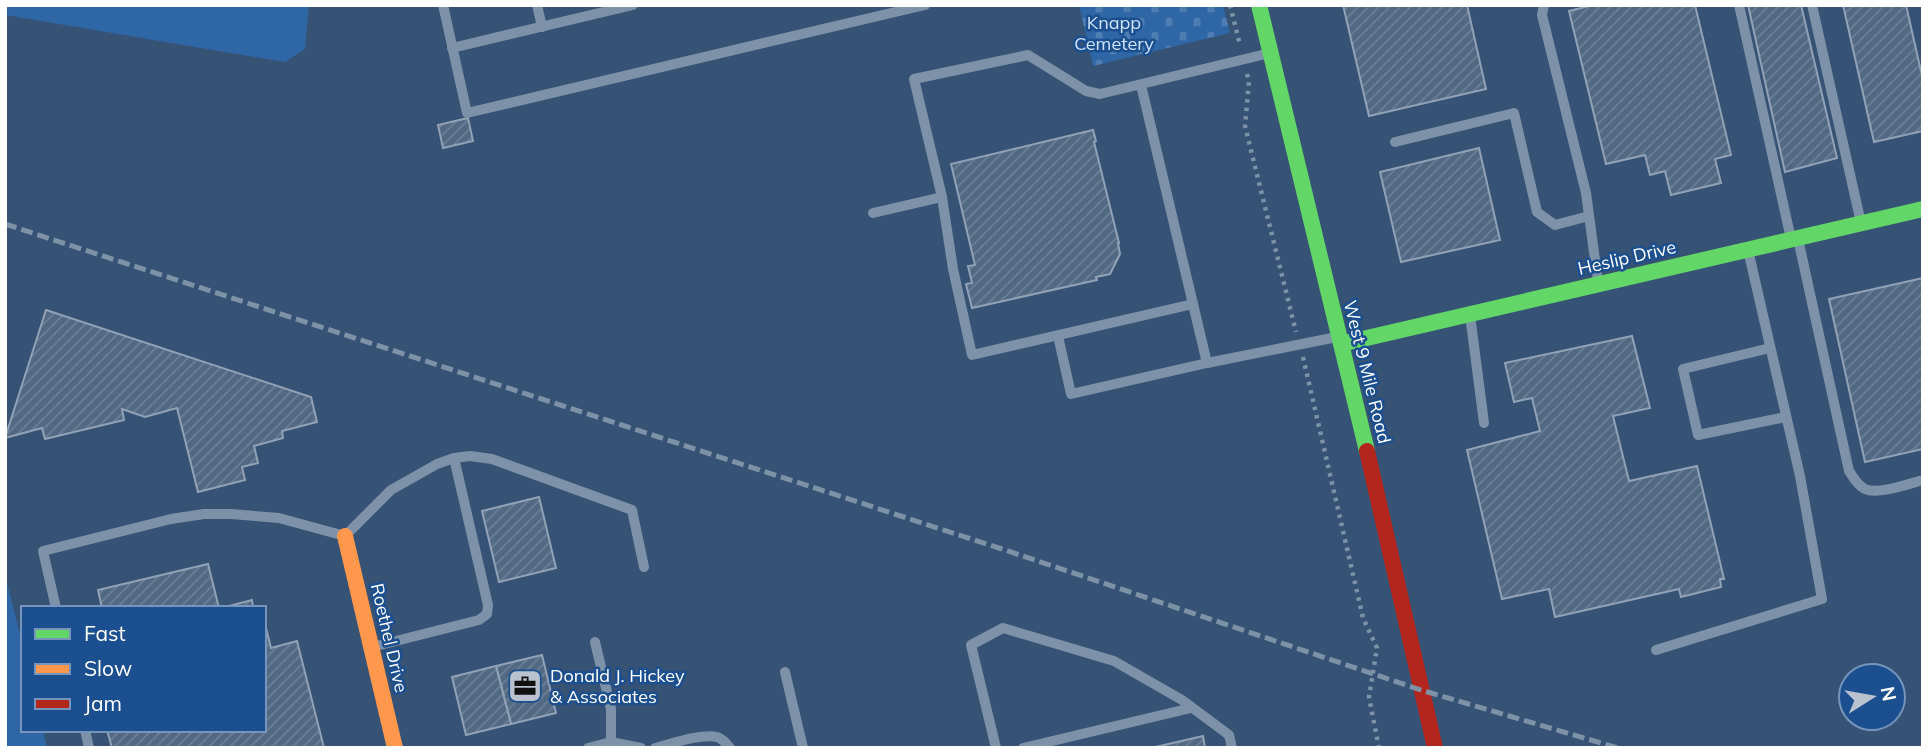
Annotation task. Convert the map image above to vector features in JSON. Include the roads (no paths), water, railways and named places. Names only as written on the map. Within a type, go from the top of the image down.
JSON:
[{"type":"street","name":"West 9 Mile Road","points":[[1259,5],[1374,480],[1434,748]]},
{"type":"street","name":"Heslip Drive","points":[[1340,341],[1469,315],[1923,209]]},
{"type":"street","name":"Roethel Drive","points":[[345,536],[395,748]]},
{"type":"lane","points":[[443,5],[467,113],[925,5]]},
{"type":"lane","points":[[537,5],[542,27]]},
{"type":"lane","points":[[452,48],[633,5]]},
{"type":"lane","points":[[1544,5],[1542,15],[1586,193],[1598,285]]},
{"type":"lane","points":[[1739,5],[1849,471],[1857,483],[1867,490],[1876,491],[1923,480]]},
{"type":"lane","points":[[1812,5],[1861,224]]},
{"type":"lane","points":[[1193,304],[972,355],[953,269],[942,197],[914,79],[1028,55],[1078,86],[1093,93],[1106,93],[1271,53]]},
{"type":"lane","points":[[1141,85],[1207,363]]},
{"type":"lane","points":[[1395,142],[1514,113],[1537,212],[1555,225],[1589,216]]},
{"type":"lane","points":[[873,213],[942,197]]},
{"type":"lane","points":[[1656,650],[1822,599],[1800,476],[1748,250]]},
{"type":"lane","points":[[1469,315],[1484,423]]},
{"type":"lane","points":[[1058,336],[1071,394],[1207,363],[1300,345],[1340,341]]},
{"type":"lane","points":[[1770,348],[1683,369],[1698,435],[1786,417]]},
{"type":"lane","points":[[56,606],[43,551],[158,522],[204,514],[279,518],[345,536],[391,490],[437,464],[470,456],[492,460],[632,510],[644,567]]},
{"type":"lane","points":[[371,647],[480,620],[487,614],[488,605],[454,458]]},
{"type":"lane","points":[[996,748],[971,645],[1003,628],[1114,660],[1229,735],[1232,748]]},
{"type":"lane","points":[[595,642],[611,709],[611,742]]},
{"type":"lane","points":[[785,672],[803,748]]},
{"type":"lane","points":[[1023,748],[1191,708]]},
{"type":"lane","points":[[654,748],[716,737],[730,748]]},
{"type":"lane","points":[[588,748],[611,742],[641,748]]},
{"type":"railway","points":[[5,224],[1002,549],[1421,690],[1618,748]]},
{"type":"place","name":"Donald J. Hickey & Associates","points":[[525,686]]},
{"type":"park label","name":"Knapp Cemetery","points":[[1114,33]]}]
